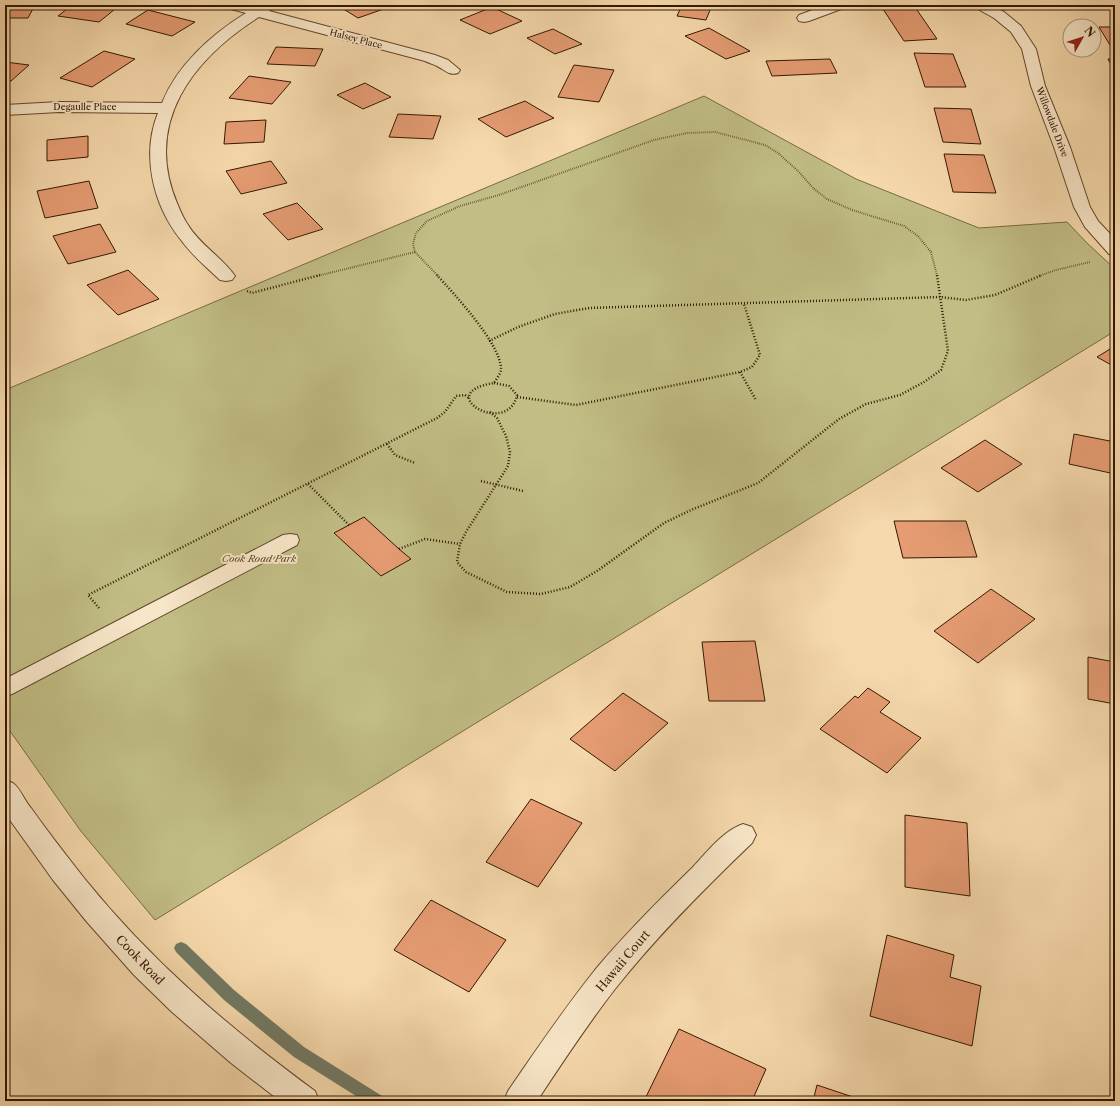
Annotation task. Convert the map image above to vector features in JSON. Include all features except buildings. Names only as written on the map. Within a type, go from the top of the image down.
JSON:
[{"type":"street","name":"Halsey Place","points":[[232,5],[262,8],[430,58],[443,63],[453,70]]},
{"type":"street","points":[[804,18],[839,5]]},
{"type":"street","name":"Willowdale Drive","points":[[981,5],[998,15],[1016,29],[1029,49],[1038,86],[1062,147],[1082,207],[1091,223],[1115,250]]},
{"type":"street","points":[[226,276],[199,251],[176,221],[162,191],[156,160],[158,134],[166,108],[184,77],[205,52],[229,30],[262,8]]},
{"type":"street","name":"Degaulle Place","points":[[5,110],[59,107],[166,108]]},
{"type":"street","name":"Cook Road","points":[[5,791],[89,906],[144,967],[199,1018],[253,1064],[304,1101]]},
{"type":"street","name":"Hawaii Court","points":[[519,1101],[571,1025],[618,964],[676,900],[743,835]]},
{"type":"lane","points":[[5,688],[290,540]]},
{"type":"path","points":[[490,412],[497,418],[506,436],[510,452],[508,466],[460,544],[457,562],[466,572],[507,592],[541,594],[570,588],[664,524],[691,510],[758,483],[839,419],[866,404],[900,395],[924,382],[941,370],[948,351],[937,274],[931,252],[918,236],[904,226],[852,210],[827,199],[778,153],[765,145],[715,132],[687,133],[654,140],[499,195],[460,206],[427,221],[416,233],[413,244],[415,252],[481,326],[499,358],[501,370],[494,383]]},
{"type":"path","points":[[226,276],[252,293],[390,257],[415,252]]},
{"type":"path","points":[[490,341],[518,327],[555,314],[589,308],[940,297],[966,300],[995,295],[1021,283],[1056,270],[1095,261]]},
{"type":"path","points":[[517,397],[576,405],[740,372],[752,367],[760,355],[744,304]]},
{"type":"path","points":[[740,372],[756,400]]},
{"type":"path","points":[[118,629],[88,595],[437,418],[445,412],[456,396],[465,395],[477,409],[490,412],[501,412],[508,409],[514,405],[517,397],[509,386],[494,383],[485,384],[475,388],[469,398]]},
{"type":"path","points":[[387,444],[391,453],[415,463]]},
{"type":"path","points":[[481,481],[523,491]]},
{"type":"path","points":[[308,484],[349,525]]},
{"type":"path","points":[[399,549],[425,540],[460,544]]},
{"type":"green space","name":"Cook Road Park","points":[[704,96],[856,179],[979,228],[1067,222],[1115,269],[1115,331],[155,920],[80,830],[5,724],[5,390]]},
{"type":"waterway","points":[[181,948],[229,995],[299,1052],[377,1101]]}]
